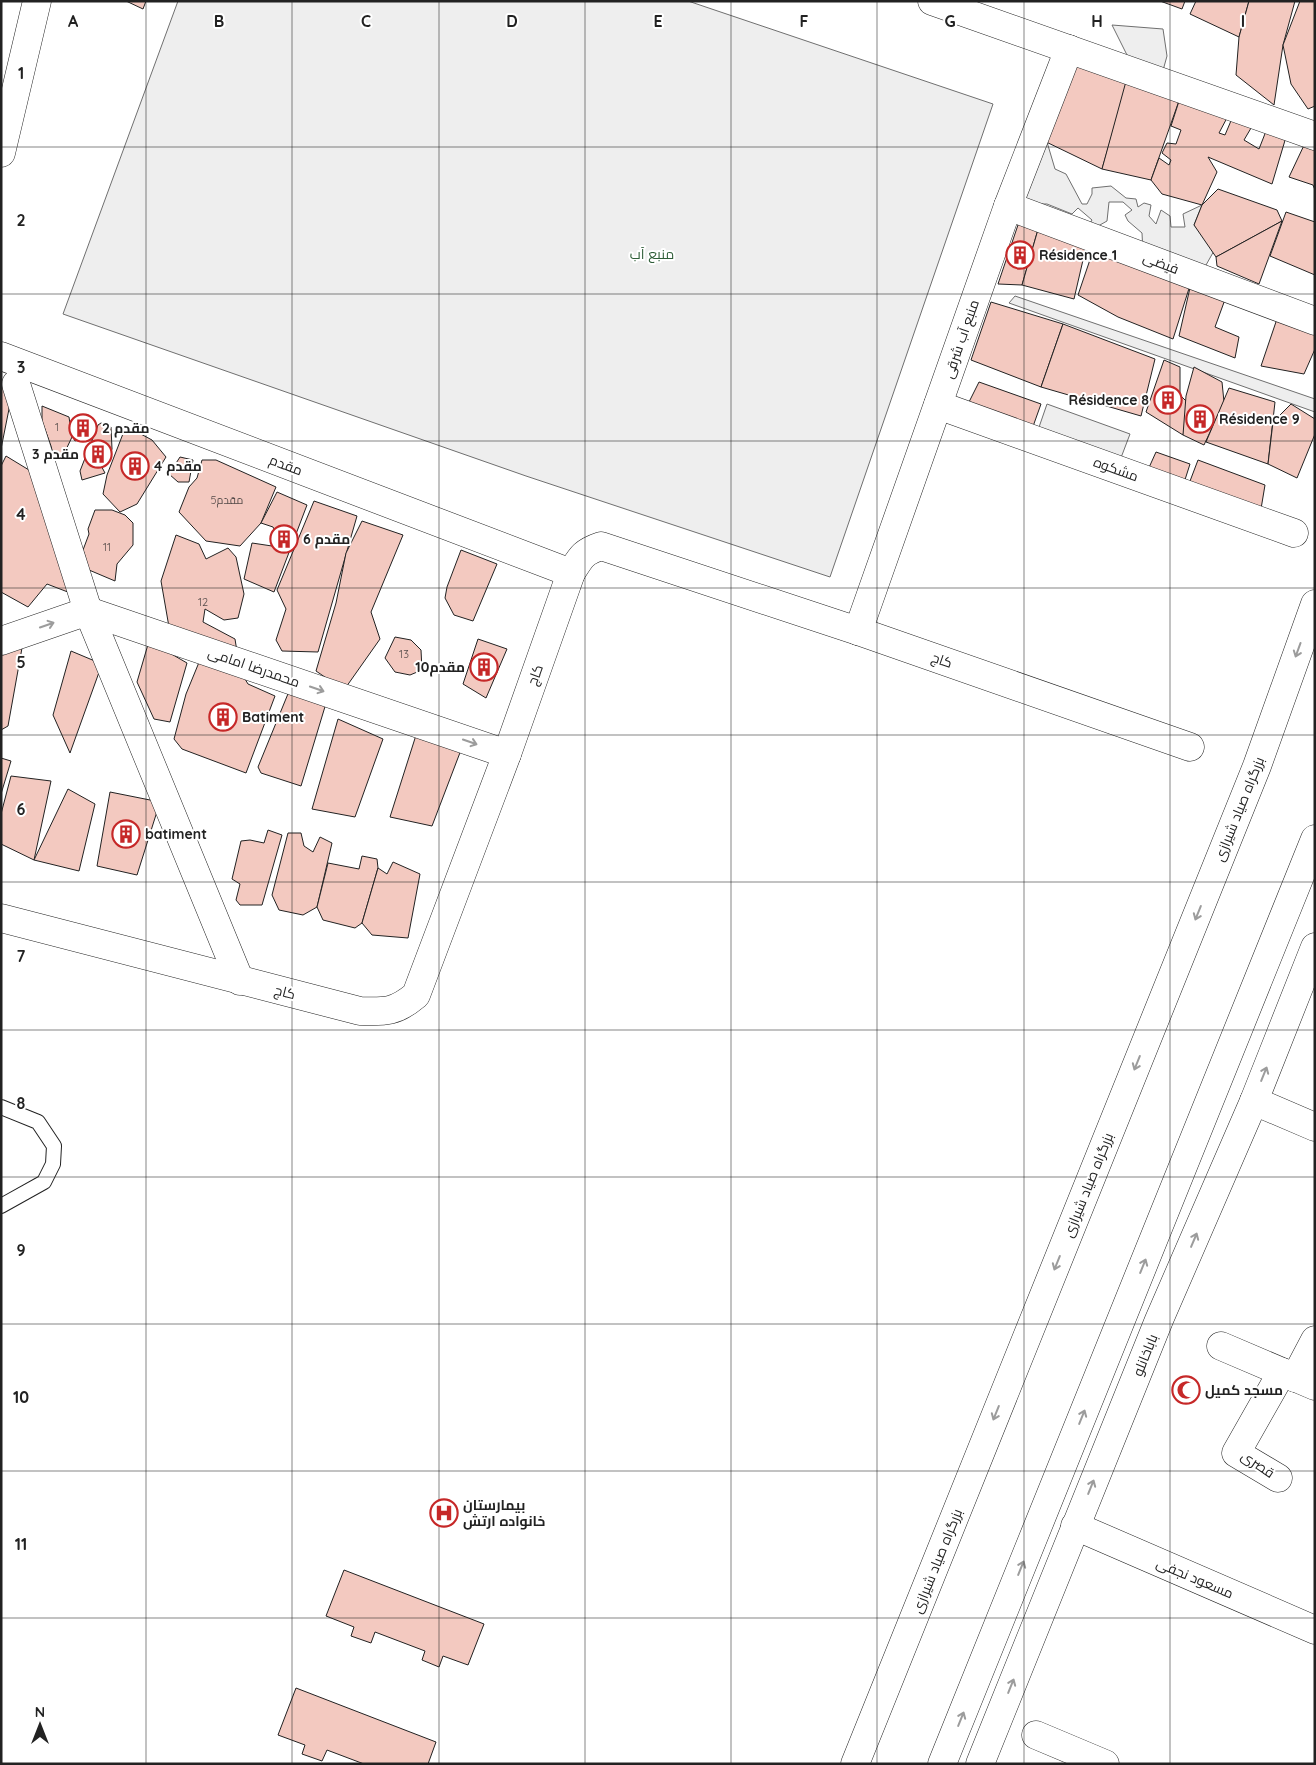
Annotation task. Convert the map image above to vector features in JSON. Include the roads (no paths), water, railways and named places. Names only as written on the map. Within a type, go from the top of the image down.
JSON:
[{"type":"main road","points":[[1,153],[12,62],[37,1]]},
{"type":"main road","points":[[932,1],[1315,136]]},
{"type":"main road","name":"منبع آب شرقی","points":[[858,631],[1008,206],[1069,49]]},
{"type":"main road","name":"فیضی","points":[[1008,206],[1315,321]]},
{"type":"main road","name":"مقدم","points":[[1,356],[571,573]]},
{"type":"main road","points":[[16,384],[88,611],[240,981]]},
{"type":"main road","name":"مشکوه","points":[[938,405],[1294,533]]},
{"type":"main road","name":"کاج","points":[[1,918],[360,1011],[382,1012],[403,1006],[416,995],[507,754],[571,573],[580,557],[588,550],[601,546],[858,631],[1190,747]]},
{"type":"main road","name":"بزرگراه صیاد شیرازی","points":[[855,1764],[1257,766],[1315,604]]},
{"type":"main road","points":[[1,641],[88,611]]},
{"type":"main road","name":"محمدرضا امامی","points":[[88,611],[507,754]]},
{"type":"main road","points":[[942,1764],[1315,838]]},
{"type":"main road","name":"باباخانلو","points":[[980,1764],[1159,1320],[1254,1101],[1307,988],[1315,947]]},
{"type":"main road","points":[[1254,1101],[1315,1127]]},
{"type":"main road","points":[[1221,1346],[1298,1379],[1315,1340]]},
{"type":"main road","name":"قصری","points":[[1278,1478],[1236,1453],[1298,1379]]},
{"type":"main road","name":"مسعود نجفی","points":[[1075,1526],[1315,1630]]},
{"type":"main road","points":[[1036,1735],[1105,1764]]},
{"type":"lane","points":[[1,1106],[38,1122],[54,1146],[53,1164],[44,1182],[1,1206]]},
{"type":"place","name":"Résidence 1","points":[[1020,255]]},
{"type":"place","name":"Résidence 8","points":[[1168,400]]},
{"type":"place","name":"Résidence 9","points":[[1200,419]]},
{"type":"place","name":"مقدم 2","points":[[83,428]]},
{"type":"place","name":"3 مقدم","points":[[98,454]]},
{"type":"place","name":"4 مقدم","points":[[135,466]]},
{"type":"place","name":"6 مقدم","points":[[284,539]]},
{"type":"place","name":"10مقدم","points":[[484,667]]},
{"type":"place","name":"Batiment","points":[[223,717]]},
{"type":"place","name":"batiment","points":[[126,834]]},
{"type":"place","name":"مسجد کمیل","points":[[1186,1390]]},
{"type":"place","name":"بیمارستان خانواده ارتش","points":[[444,1513]]},
{"type":"park label","name":"منبع آب","points":[[652,254]]}]
